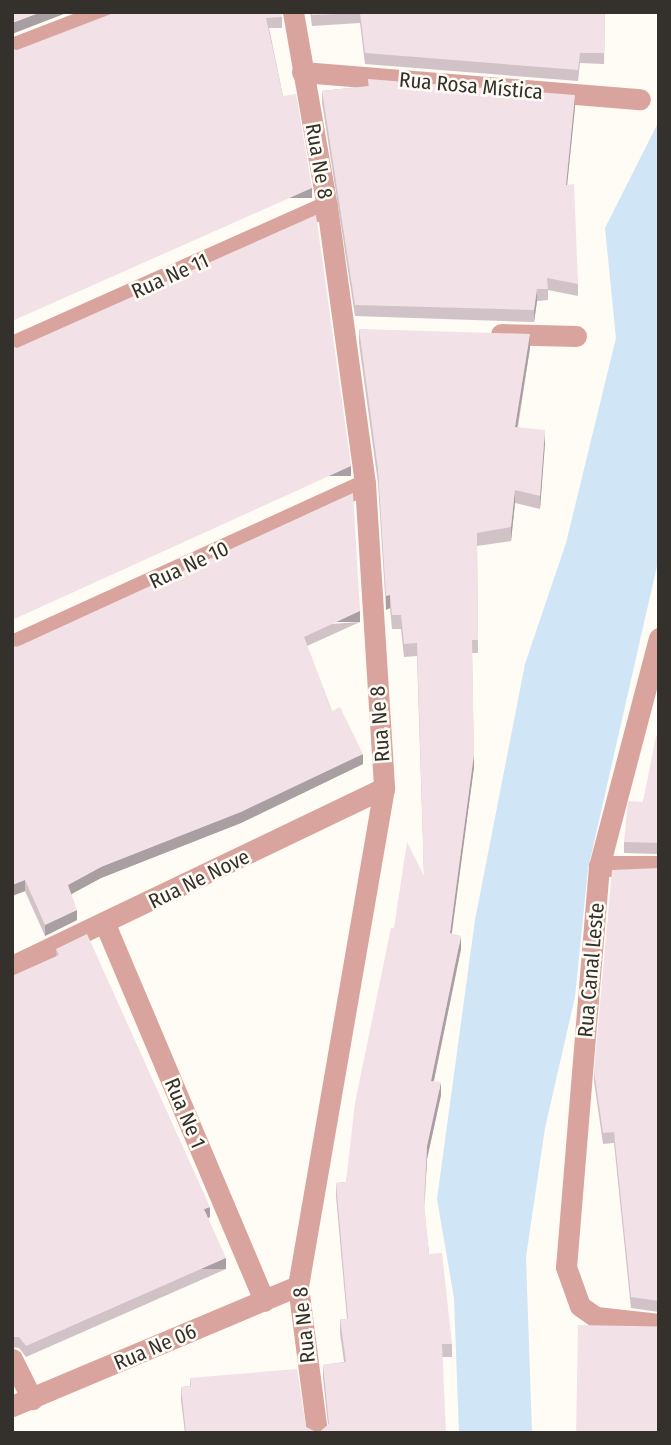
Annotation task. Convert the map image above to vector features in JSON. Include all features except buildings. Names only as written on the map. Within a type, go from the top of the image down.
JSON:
[{"type":"street","points":[[12,48],[106,12]]},
{"type":"street","name":"Rua Ne 8","points":[[293,12],[327,206],[365,484],[384,788],[298,1286],[317,1433]]},
{"type":"street","name":"Rua Rosa Mística","points":[[302,72],[640,99]]},
{"type":"street","name":"Rua Ne 11","points":[[12,346],[327,206]]},
{"type":"street","points":[[345,329],[372,330]]},
{"type":"street","points":[[481,333],[576,336]]},
{"type":"street","name":"Rua Ne 10","points":[[12,645],[365,484]]},
{"type":"street","name":"Rua Canal Leste","points":[[659,638],[599,866],[566,1268],[580,1306],[596,1317],[659,1324]]},
{"type":"street","name":"Rua Ne Nove","points":[[12,966],[106,924],[384,788]]},
{"type":"street","points":[[599,866],[659,866]]},
{"type":"street","name":"Rua Ne 1","points":[[106,924],[264,1301]]},
{"type":"street","name":"Rua Ne 06","points":[[22,1402],[298,1286]]},
{"type":"street","points":[[12,1360],[22,1402]]},
{"type":"water","points":[[659,121],[659,557],[588,869],[575,997],[545,1128],[526,1257],[532,1433],[459,1433],[454,1298],[437,1199],[475,920],[525,664],[566,543],[616,338],[605,228]]}]
